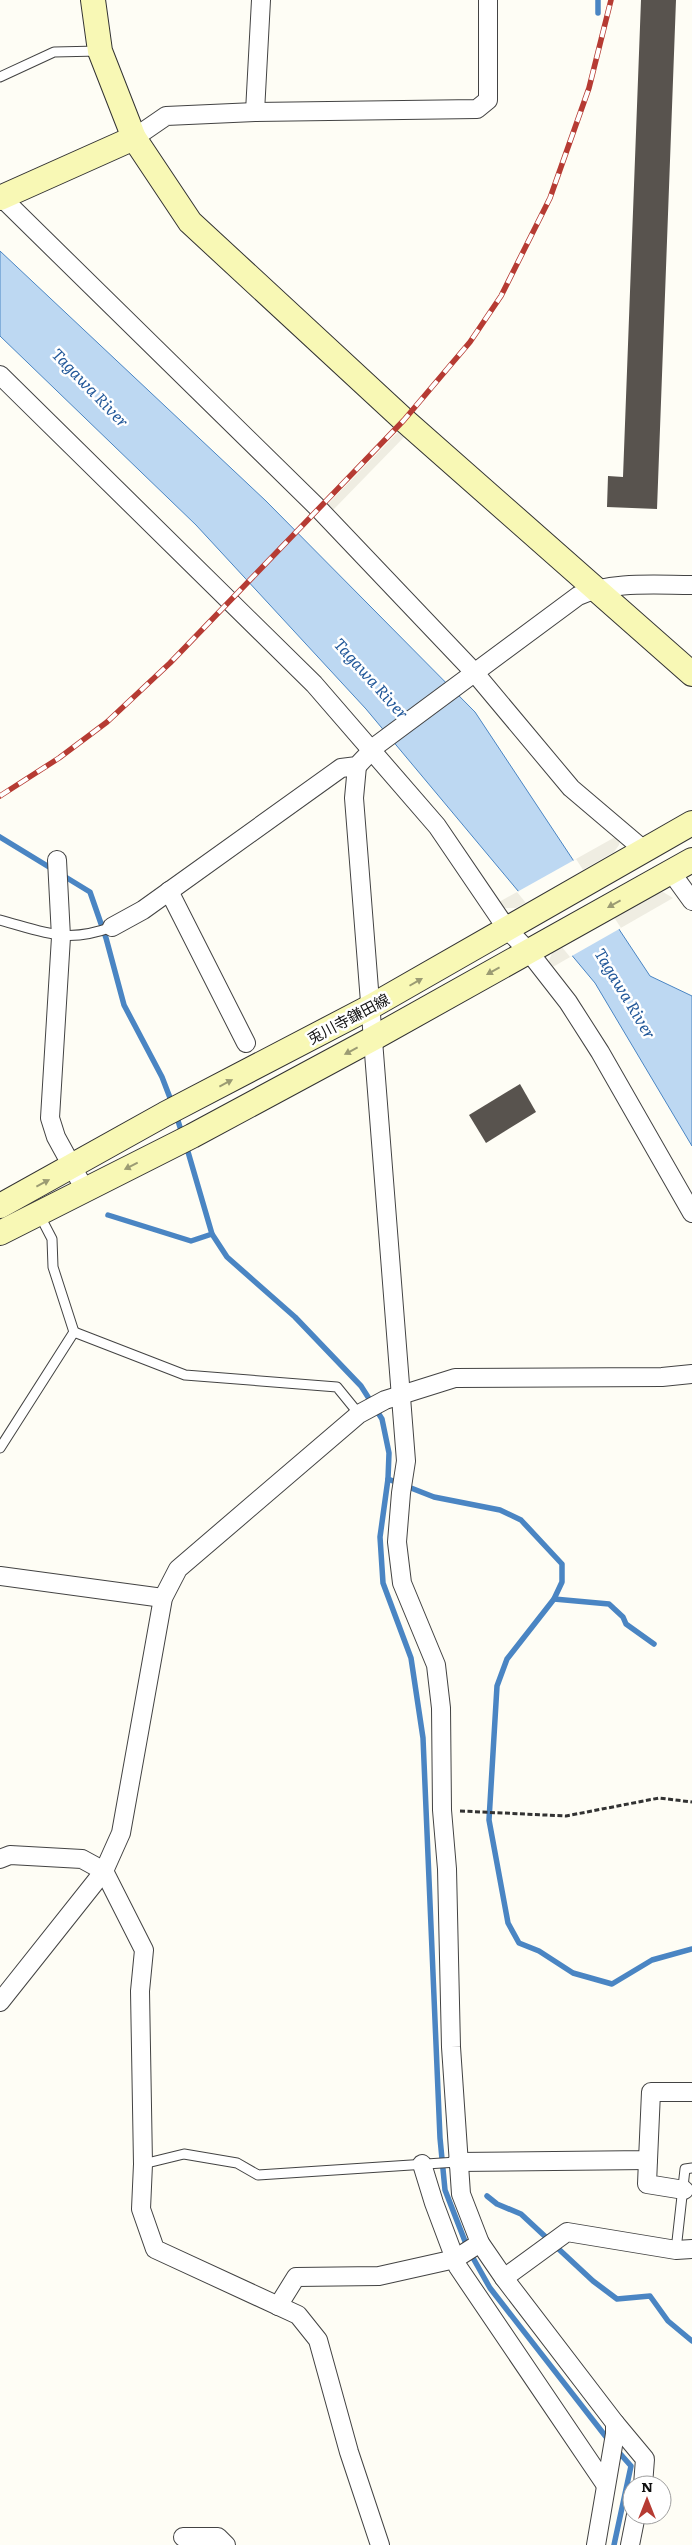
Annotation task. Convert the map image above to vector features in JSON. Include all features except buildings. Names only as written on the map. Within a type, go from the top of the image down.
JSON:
[{"type":"main road","points":[[93,0],[100,51],[134,138],[190,222],[404,420],[692,674]]},
{"type":"main road","points":[[1,197],[134,138]]},
{"type":"main road","name":"兎川寺鎌田線","points":[[2,1201],[73,1167],[174,1110],[372,1006],[692,823]]},
{"type":"main road","name":"兎川寺鎌田線","points":[[7,1230],[183,1140],[374,1038],[692,860]]},
{"type":"street","points":[[255,112],[261,0]]},
{"type":"street","points":[[134,138],[166,116],[255,112],[477,109],[488,100],[488,0]]},
{"type":"street","points":[[1,197],[319,510],[471,674],[571,788],[639,853]]},
{"type":"street","points":[[0,375],[314,684],[375,747],[532,950],[568,1002],[600,1052],[692,1214]]},
{"type":"street","points":[[112,927],[143,910],[169,892],[341,768],[356,766],[375,747],[578,596],[594,589],[636,585],[692,585]]},
{"type":"street","points":[[356,766],[354,798],[372,1006],[393,1398],[406,1461],[397,1542],[402,1583],[436,1665],[441,1708],[442,1810],[447,1869],[451,2046],[457,2162],[461,2194],[480,2243],[615,2428],[645,2459],[644,2475]]},
{"type":"street","points":[[57,860],[62,937],[50,1118],[56,1138],[85,1190]]},
{"type":"street","points":[[664,877],[692,901]]},
{"type":"street","points":[[169,892],[246,1043]]},
{"type":"street","points":[[2,1201],[7,1230]]},
{"type":"street","points":[[0,2002],[104,1871],[121,1833],[163,1598],[178,1569],[363,1412],[393,1398],[455,1378],[662,1378],[692,1374]]},
{"type":"street","points":[[0,1576],[163,1598]]},
{"type":"street","points":[[0,1858],[10,1855],[82,1859],[104,1871],[144,1950],[140,1991],[143,2164],[141,2209],[155,2249],[298,2315],[318,2340],[349,2452],[380,2545]]},
{"type":"street","points":[[684,2190],[647,2184],[651,2092],[692,2092]]},
{"type":"street","points":[[457,2162],[648,2160]]},
{"type":"street","points":[[422,2164],[434,2203],[456,2259],[587,2461],[606,2478]]},
{"type":"street","points":[[504,2278],[567,2232],[684,2250]]},
{"type":"street","points":[[278,2306],[296,2276],[379,2276],[456,2259],[480,2243]]},
{"type":"street","points":[[596,2545],[615,2428]]},
{"type":"street","points":[[630,2545],[634,2525]]},
{"type":"street","points":[[183,2537],[218,2537],[226,2545]]},
{"type":"lane","points":[[0,77],[54,52],[100,51]]},
{"type":"lane","points":[[0,920],[62,937],[91,935],[112,927]]},
{"type":"lane","points":[[39,1214],[52,1239],[53,1267],[74,1332]]},
{"type":"lane","points":[[74,1332],[185,1375],[337,1387],[363,1412]]},
{"type":"lane","points":[[0,1448],[74,1332]]},
{"type":"lane","points":[[143,2164],[184,2154],[237,2163],[258,2175],[457,2162]]},
{"type":"lane","points":[[684,2250],[685,2169],[692,2168]]},
{"type":"path","points":[[442,1810],[566,1816],[659,1798],[692,1802]]},
{"type":"shaded area","points":[[402,428],[407,434],[333,510],[327,505]]},
{"type":"shaded area","points":[[617,836],[620,839],[619,845],[614,852],[516,908],[503,908],[499,902]]},
{"type":"shaded area","points":[[663,892],[673,898],[551,968],[548,963],[552,953],[658,893]]},
{"type":"water","name":"Tagawa River","points":[[0,251],[266,501],[475,712],[650,976],[692,996],[692,1146],[595,983],[366,709],[196,525],[0,336]]},
{"type":"pier","points":[[576,859],[621,928],[570,957],[517,892]]},
{"type":"waterway","points":[[598,0],[598,13]]},
{"type":"waterway","points":[[0,837],[90,892],[106,938],[124,1005],[162,1077],[172,1103]]},
{"type":"waterway","points":[[176,1114],[182,1134]]},
{"type":"waterway","points":[[186,1145],[212,1234],[227,1257],[295,1317],[361,1386],[382,1419],[389,1453],[388,1479],[380,1537],[383,1583],[411,1658],[423,1738],[440,2138],[445,2190],[468,2249],[490,2288],[610,2442]]},
{"type":"waterway","points":[[108,1215],[191,1241],[212,1234]]},
{"type":"waterway","points":[[388,1479],[434,1497],[500,1510],[521,1520],[562,1564],[562,1582],[554,1599],[507,1659],[497,1686],[489,1820],[508,1923],[519,1943],[539,1951],[573,1973],[612,1984],[652,1960],[692,1949]]},
{"type":"waterway","points":[[554,1599],[609,1604],[623,1617],[626,1624],[654,1644]]},
{"type":"waterway","points":[[487,2196],[497,2204],[521,2214],[593,2281],[617,2299],[650,2296],[668,2321],[692,2341]]},
{"type":"waterway","points":[[614,2545],[631,2466],[616,2449]]},
{"type":"railway","points":[[0,796],[59,758],[107,722],[170,663],[404,420],[470,342],[501,296],[550,198],[589,88],[611,0]]}]
